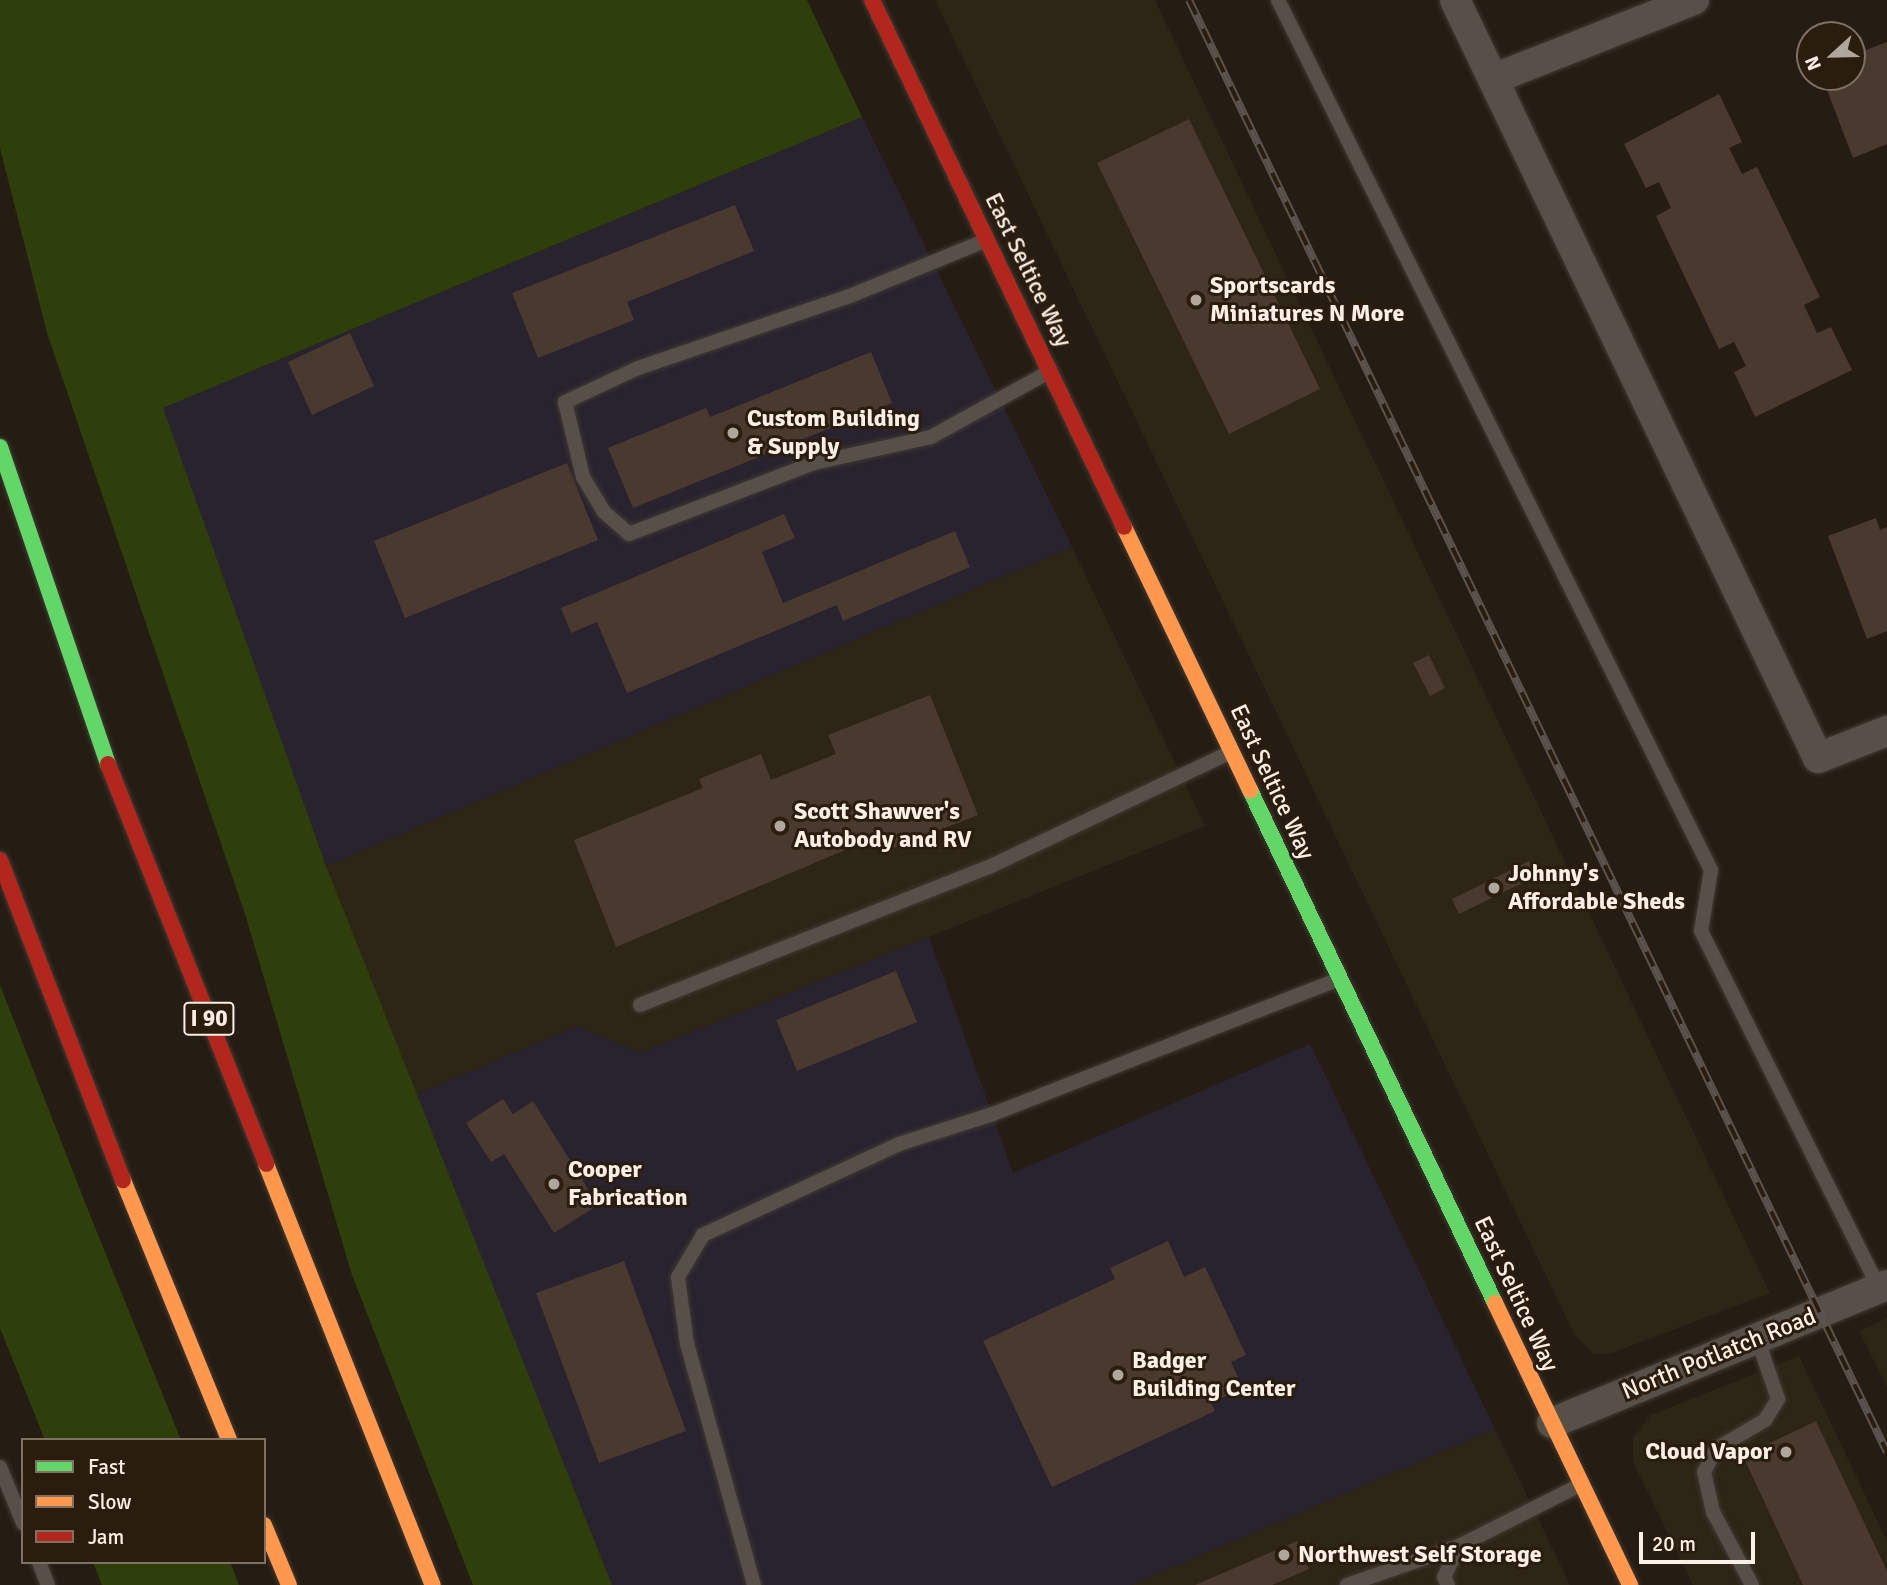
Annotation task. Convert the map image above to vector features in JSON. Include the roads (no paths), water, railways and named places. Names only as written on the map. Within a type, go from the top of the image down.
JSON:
[{"type":"main road","name":"East Seltice Way","points":[[872,0],[1052,371],[1630,1585]]},
{"type":"main road","name":"I 90","points":[[0,447],[95,732],[433,1585]]},
{"type":"main road","points":[[0,860],[76,1063],[228,1438]]},
{"type":"main road","points":[[266,1530],[289,1585]]},
{"type":"street","points":[[1455,0],[1818,758],[1887,731]]},
{"type":"street","points":[[1493,79],[1694,0]]},
{"type":"street","name":"North Potlatch Road","points":[[1552,1423],[1883,1287]]},
{"type":"lane","points":[[1278,0],[1711,870],[1701,931],[1883,1287]]},
{"type":"lane","points":[[988,239],[846,297],[638,368],[565,402],[583,477],[604,512],[629,534],[814,463],[931,437],[1052,371]]},
{"type":"lane","points":[[640,1005],[991,866],[1232,752]]},
{"type":"lane","points":[[754,1585],[687,1344],[678,1277],[703,1235],[899,1144],[993,1114],[1340,979]]},
{"type":"lane","points":[[1752,1585],[1713,1512],[1704,1472],[1716,1449],[1765,1420],[1778,1399],[1757,1338]]},
{"type":"lane","points":[[0,1467],[21,1517]]},
{"type":"lane","points":[[1347,1585],[1459,1546],[1581,1485]]},
{"type":"lane","points":[[1448,1585],[1444,1577],[1459,1546]]},
{"type":"lane","points":[[40,1564],[48,1585]]},
{"type":"railway","points":[[1189,0],[1887,1452]]},
{"type":"place","name":"Sportscards Miniatures N More","points":[[1196,300]]},
{"type":"place","name":"Custom Building & Supply","points":[[733,433]]},
{"type":"place","name":"Scott Shawver's Autobody and RV","points":[[780,826]]},
{"type":"place","name":"Johnny's Affordable Sheds","points":[[1494,888]]},
{"type":"place","name":"Cooper Fabrication","points":[[554,1184]]},
{"type":"place","name":"Badger Building Center","points":[[1118,1375]]},
{"type":"place","name":"Cloud Vapor","points":[[1786,1452]]},
{"type":"place","name":"Northwest Self Storage","points":[[1284,1555]]}]
